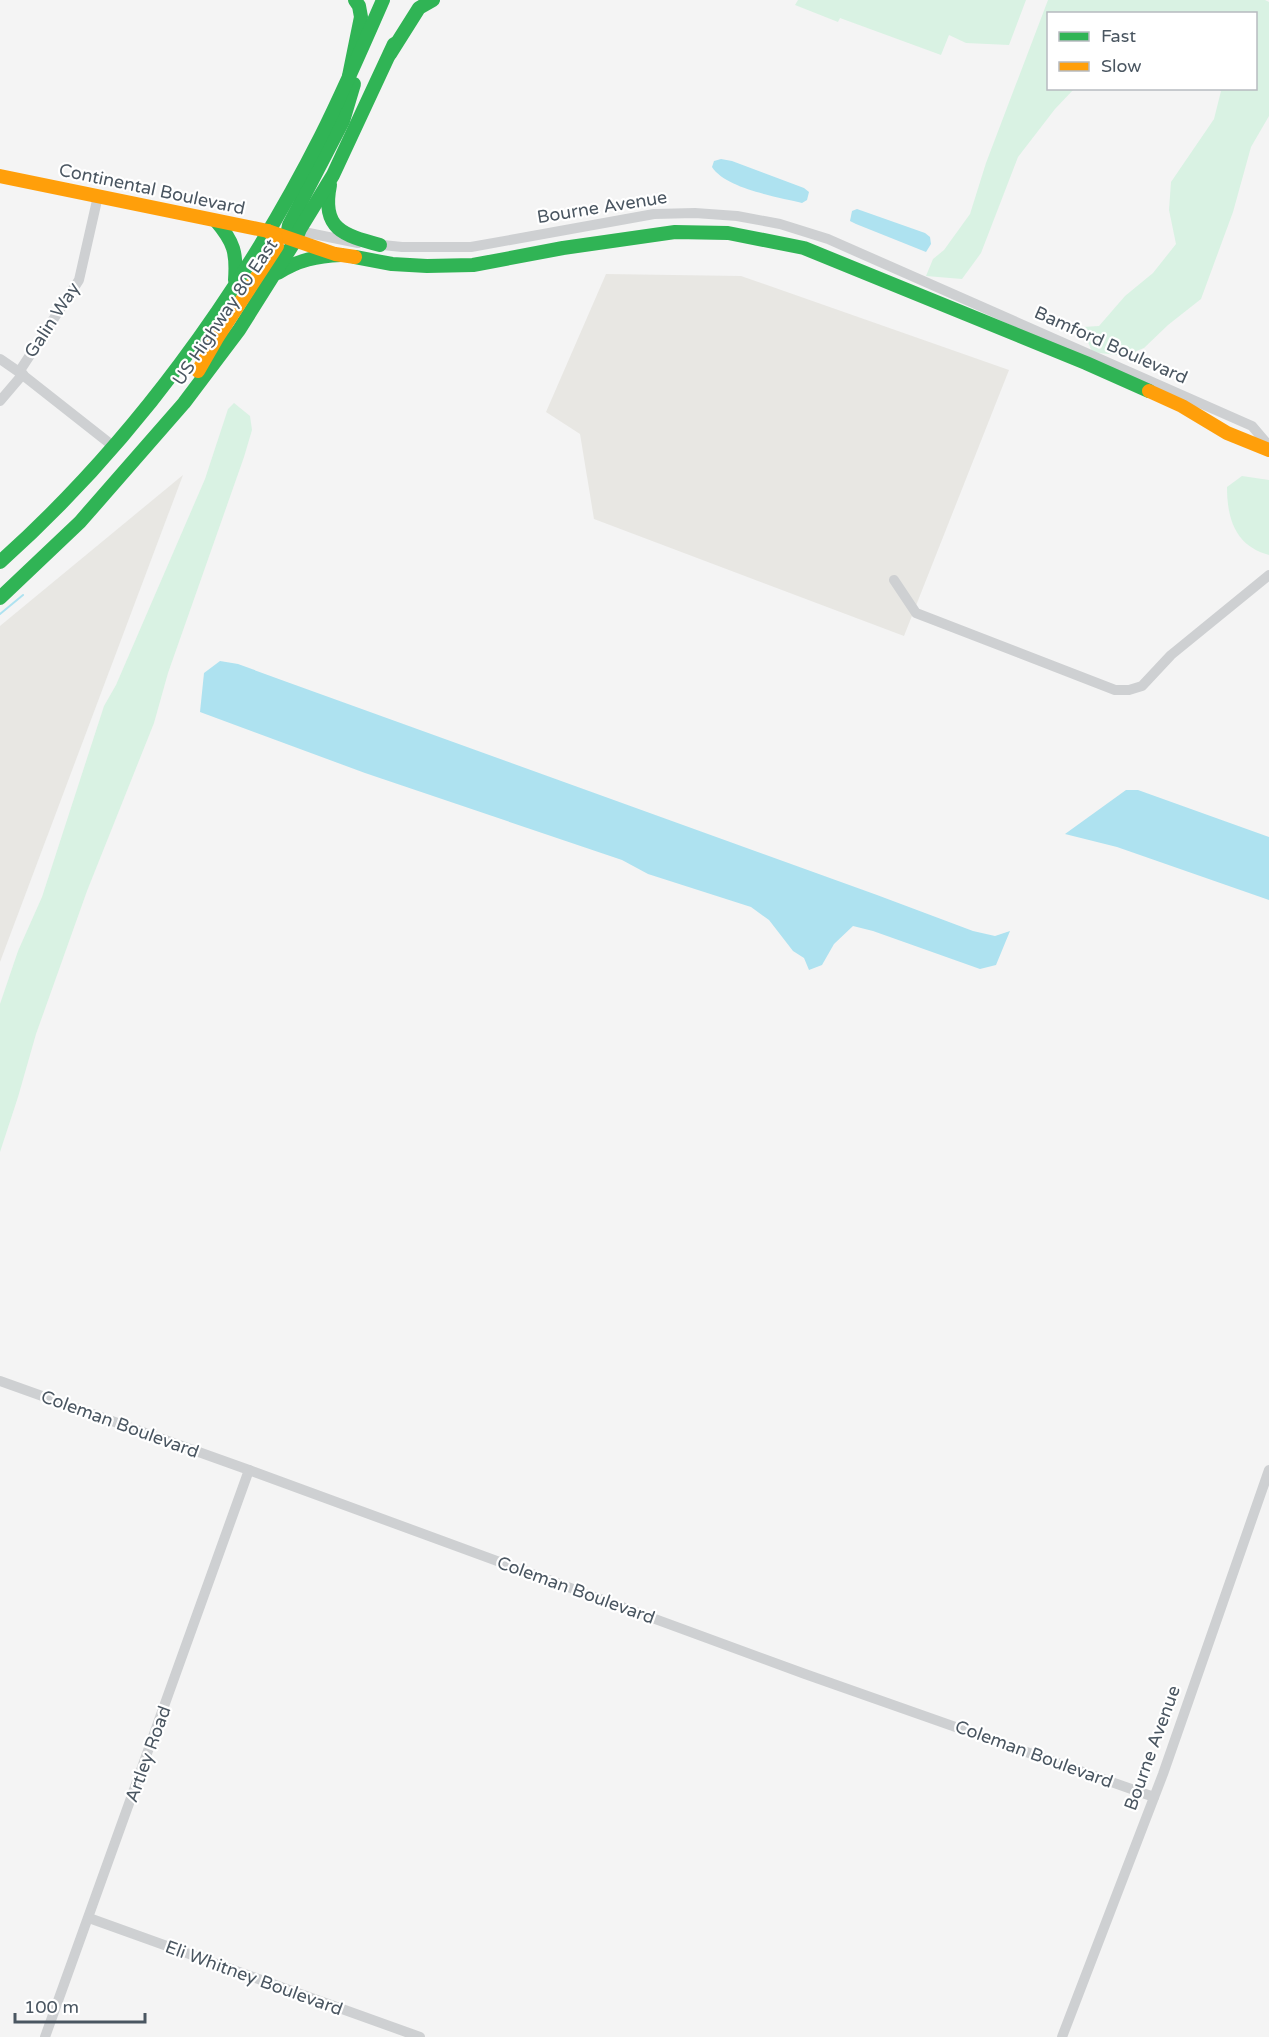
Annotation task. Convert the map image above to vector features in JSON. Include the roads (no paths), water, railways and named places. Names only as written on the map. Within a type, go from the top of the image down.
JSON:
[{"type":"main road","points":[[349,76],[354,46],[362,25],[361,12],[355,0]]},
{"type":"main road","name":"US Highway 80 East","points":[[0,562],[58,507],[113,446],[177,368],[234,286],[268,231],[321,134],[369,35],[383,0]]},
{"type":"main road","name":"US Highway 80 East","points":[[0,597],[80,522],[171,418],[239,330],[273,277],[294,234],[333,175],[414,0]]},
{"type":"main road","points":[[390,54],[419,8],[433,0]]},
{"type":"main road","points":[[294,234],[289,225],[343,121],[369,35]]},
{"type":"main road","points":[[333,175],[326,198],[329,217],[335,227],[344,234],[380,245]]},
{"type":"main road","name":"Continental Boulevard","points":[[0,176],[216,221],[294,234]]},
{"type":"main road","points":[[216,221],[229,234],[235,246],[237,259],[234,286]]},
{"type":"main road","points":[[171,418],[217,338],[277,246],[278,240],[268,231]]},
{"type":"main road","name":"Bourne Avenue","points":[[294,234],[341,255],[404,265],[428,266],[472,265],[563,248],[675,232],[728,233],[804,248],[929,299]]},
{"type":"main road","points":[[273,277],[297,261],[313,256],[341,255]]},
{"type":"main road","name":"Bamford Boulevard","points":[[929,299],[1097,368],[1182,406],[1227,433],[1269,448]]},
{"type":"street","name":"Galin Way","points":[[0,401],[21,373],[79,280],[98,196]]},
{"type":"street","name":"Bourne Avenue","points":[[294,234],[402,247],[471,247],[654,214],[694,213],[737,216],[780,224],[826,238],[931,284]]},
{"type":"street","name":"Bamford Boulevard","points":[[931,284],[1252,426],[1269,448]]},
{"type":"street","points":[[0,359],[113,446]]},
{"type":"street","points":[[894,580],[916,614],[1115,690],[1129,690],[1142,686],[1171,655],[1269,574]]},
{"type":"street","name":"Coleman Boulevard","points":[[0,1381],[805,1674],[1154,1797]]},
{"type":"street","name":"Artley Road","points":[[45,2037],[249,1470]]},
{"type":"street","name":"Bourne Avenue","points":[[1062,2037],[1154,1797],[1269,1470]]},
{"type":"street","name":"Eli Whitney Boulevard","points":[[89,1918],[420,2037]]},
{"type":"water","points":[[721,159],[804,188],[809,192],[807,200],[802,203],[767,195],[729,181],[712,167],[714,161]]},
{"type":"water","points":[[857,209],[925,233],[930,237],[931,244],[926,252],[856,224],[850,221],[852,211]]},
{"type":"water","points":[[220,661],[238,664],[973,931],[995,936],[1010,931],[996,965],[980,969],[853,926],[834,944],[822,965],[809,970],[804,958],[793,951],[769,920],[751,907],[648,874],[622,860],[365,773],[200,712],[204,673]]},
{"type":"water","points":[[1126,790],[1138,790],[1269,837],[1269,900],[1117,847],[1065,834]]},
{"type":"waterway","points":[[0,614],[23,595]]}]
